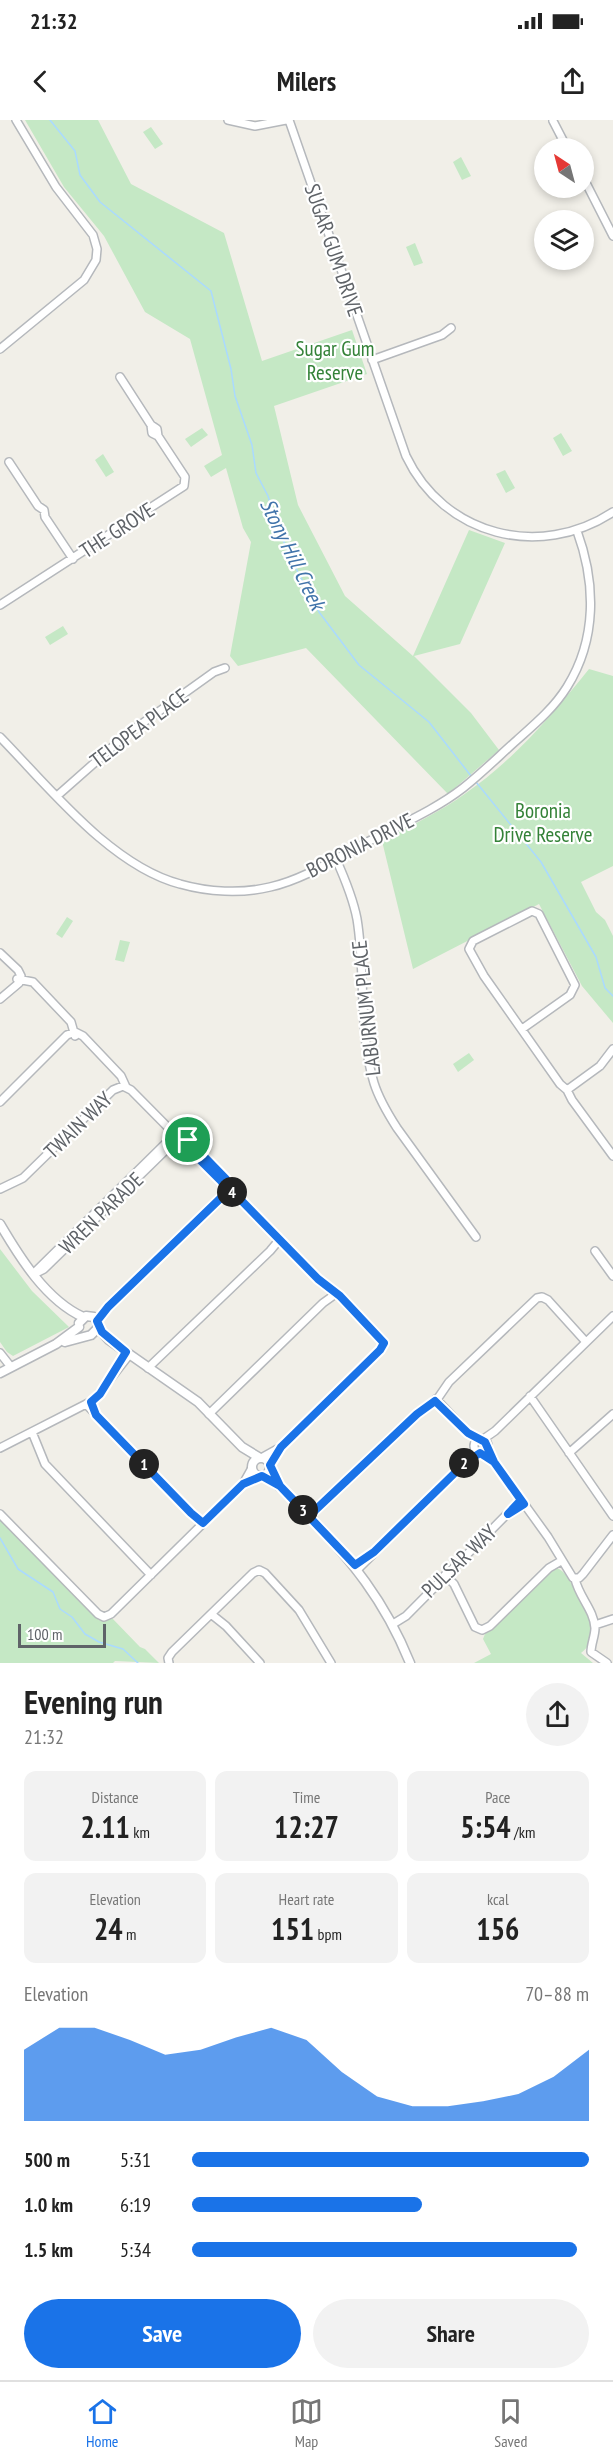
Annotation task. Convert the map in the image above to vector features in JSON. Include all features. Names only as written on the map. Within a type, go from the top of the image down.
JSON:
[{"type":"street","points":[[0,349],[84,280],[95,265],[97,255],[93,236],[56,187],[16,120]]},
{"type":"street","points":[[228,120],[255,126],[287,120]]},
{"type":"street","name":"SUGAR GUM DRIVE","points":[[287,120],[411,466],[425,486],[449,509],[483,528],[521,537],[542,537],[577,531],[613,512]]},
{"type":"street","points":[[553,121],[562,138]]},
{"type":"street","points":[[594,198],[613,236]]},
{"type":"street","points":[[372,360],[442,335],[451,328]]},
{"type":"street","name":"THE GROVE","points":[[0,605],[184,486],[184,477],[158,436],[157,429],[151,425],[120,377]]},
{"type":"street","points":[[9,462],[38,506],[44,510],[45,517],[73,559]]},
{"type":"street","name":"BORONIA DRIVE","points":[[0,737],[124,859],[154,875],[179,884],[221,891],[270,887],[336,859],[434,807],[463,788],[552,706],[567,687],[587,640],[592,603],[590,576],[577,531]]},
{"type":"street","name":"TELOPEA PLACE","points":[[57,795],[126,735],[214,672],[225,668]]},
{"type":"street","name":"LABURNUM PLACE","points":[[336,859],[348,886],[357,917],[367,1055],[374,1084],[386,1111],[397,1128],[476,1237]]},
{"type":"street","points":[[521,1028],[566,996],[572,988],[570,977],[542,923],[536,912],[532,911],[480,939],[473,947],[475,959],[484,976],[521,1028],[558,1079],[569,1089],[576,1104],[611,1149]]},
{"type":"street","points":[[0,953],[12,966],[19,979]]},
{"type":"street","points":[[0,999],[19,979]]},
{"type":"street","points":[[19,979],[33,981],[71,1022],[74,1034]]},
{"type":"street","points":[[0,1102],[67,1035],[74,1034],[81,1034],[85,1041],[117,1073],[123,1086]]},
{"type":"street","points":[[569,1089],[600,1066],[613,1049]]},
{"type":"street","name":"TWAIN WAY","points":[[2,1189],[23,1178],[113,1090],[123,1086],[175,1135],[188,1140],[226,1179],[226,1190]]},
{"type":"street","name":"WREN PARADE","points":[[34,1274],[44,1269],[171,1145],[175,1135]]},
{"type":"street","points":[[0,1354],[5,1370],[56,1344],[88,1322],[108,1307],[226,1190],[237,1196],[322,1283],[334,1291],[380,1337],[383,1346],[281,1447],[268,1472],[243,1484]]},
{"type":"street","points":[[0,1224],[34,1274],[65,1306],[127,1354],[198,1402],[242,1447],[268,1461],[280,1486]]},
{"type":"street","points":[[151,1370],[281,1241]]},
{"type":"street","points":[[595,1251],[613,1276]]},
{"type":"street","points":[[209,1414],[334,1291]]},
{"type":"street","points":[[311,1518],[417,1414],[422,1405],[435,1400],[442,1387],[539,1297],[548,1300],[587,1341]]},
{"type":"street","points":[[357,1567],[613,1316]]},
{"type":"street","points":[[88,1322],[88,1335]]},
{"type":"street","points":[[88,1322],[88,1335]]},
{"type":"street","points":[[56,1344],[88,1335],[109,1340]]},
{"type":"street","points":[[0,1448],[98,1396],[127,1354]]},
{"type":"street","points":[[528,1398],[612,1512]]},
{"type":"street","points":[[435,1400],[481,1446],[548,1537],[569,1575],[575,1579],[595,1624],[591,1652],[607,1663]]},
{"type":"street","points":[[88,1403],[96,1415],[202,1524]]},
{"type":"street","points":[[568,1451],[613,1414]]},
{"type":"street","points":[[29,1433],[45,1464],[152,1573]]},
{"type":"street","points":[[242,1447],[255,1473],[280,1486],[357,1567],[392,1622],[410,1663]]},
{"type":"street","points":[[0,1514],[101,1616],[109,1615],[243,1484],[255,1461],[281,1447]]},
{"type":"street","name":"PULSAR WAY","points":[[392,1622],[411,1609],[522,1502]]},
{"type":"street","points":[[575,1579],[583,1574],[613,1535]]},
{"type":"street","points":[[444,1577],[458,1592],[475,1627],[484,1630],[549,1568],[561,1561]]},
{"type":"street","points":[[169,1663],[169,1655],[253,1573],[261,1571],[299,1610],[331,1663]]},
{"type":"street","points":[[212,1612],[260,1663]]},
{"type":"street","points":[[595,1624],[611,1620]]},
{"type":"green space","name":"Sugar Gum Reserve","points":[[25,120],[98,120],[131,184],[224,233],[262,361],[352,330],[367,374],[274,406],[298,505],[345,596],[413,656],[469,530],[505,543],[460,644],[414,656],[471,713],[499,750],[448,794],[306,648],[238,666],[230,656],[251,542],[243,528],[226,468],[211,477],[204,466],[222,455],[190,339],[145,312],[104,236],[64,187]]},
{"type":"green space","points":[[151,127],[163,144],[155,149],[143,132]]},
{"type":"green space","points":[[461,157],[471,176],[462,180],[453,162]]},
{"type":"green space","points":[[415,243],[423,263],[414,266],[406,247]]},
{"type":"green space","points":[[202,428],[208,435],[191,447],[185,439]]},
{"type":"green space","points":[[561,433],[572,451],[563,456],[553,438]]},
{"type":"green space","points":[[103,454],[114,472],[106,477],[95,460]]},
{"type":"green space","points":[[505,470],[515,488],[506,493],[496,474]]},
{"type":"green space","points":[[63,626],[68,634],[50,645],[45,637]]},
{"type":"green space","name":"Boronia Drive Reserve","points":[[589,669],[613,676],[613,866],[581,882],[596,912],[605,920],[613,936],[613,1023],[582,986],[539,904],[413,969],[382,841],[446,806],[484,780],[532,736]]},
{"type":"green space","points":[[67,917],[73,921],[62,938],[56,934]]},
{"type":"green space","points":[[120,940],[130,942],[124,962],[115,960]]},
{"type":"green space","points":[[469,1053],[474,1060],[458,1072],[453,1064]]},
{"type":"green space","points":[[0,1249],[32,1291],[69,1327],[13,1356],[0,1342]]},
{"type":"green space","points":[[0,1518],[99,1620],[105,1621],[111,1617],[159,1663],[115,1661],[113,1663],[0,1663]]},
{"type":"green space","points":[[557,1568],[569,1580],[591,1621],[592,1637],[581,1653],[593,1663],[474,1663],[491,1654],[483,1639],[485,1634],[550,1571]]},
{"type":"waterway","name":"Stony Hill Creek","points":[[50,120],[75,151],[80,175],[100,202],[211,291],[231,369],[235,396],[252,445],[256,473],[268,496],[291,559],[319,612],[359,665],[429,722],[471,776]]},
{"type":"waterway","name":"Stony Hill Creek","points":[[476,782],[541,862],[596,957],[605,988],[613,996]]},
{"type":"waterway","points":[[0,1538],[18,1569],[53,1592],[60,1609],[72,1617],[85,1634],[99,1642],[123,1649],[138,1663]]},
{"type":"route","points":[[188,1140],[175,1135],[221,1181],[224,1188],[228,1191],[234,1193],[318,1279],[340,1296],[384,1343],[380,1350],[281,1447],[270,1465],[280,1486],[309,1516],[417,1414],[435,1401],[468,1433],[484,1440],[494,1462],[524,1504],[508,1514],[521,1500],[494,1462],[480,1453],[466,1462],[374,1552],[355,1565],[280,1486],[262,1476],[243,1484],[203,1523],[96,1415],[91,1402],[100,1394],[119,1367],[126,1352],[109,1340],[98,1328],[97,1321],[108,1307],[218,1198],[228,1191],[226,1179],[188,1140]]}]
